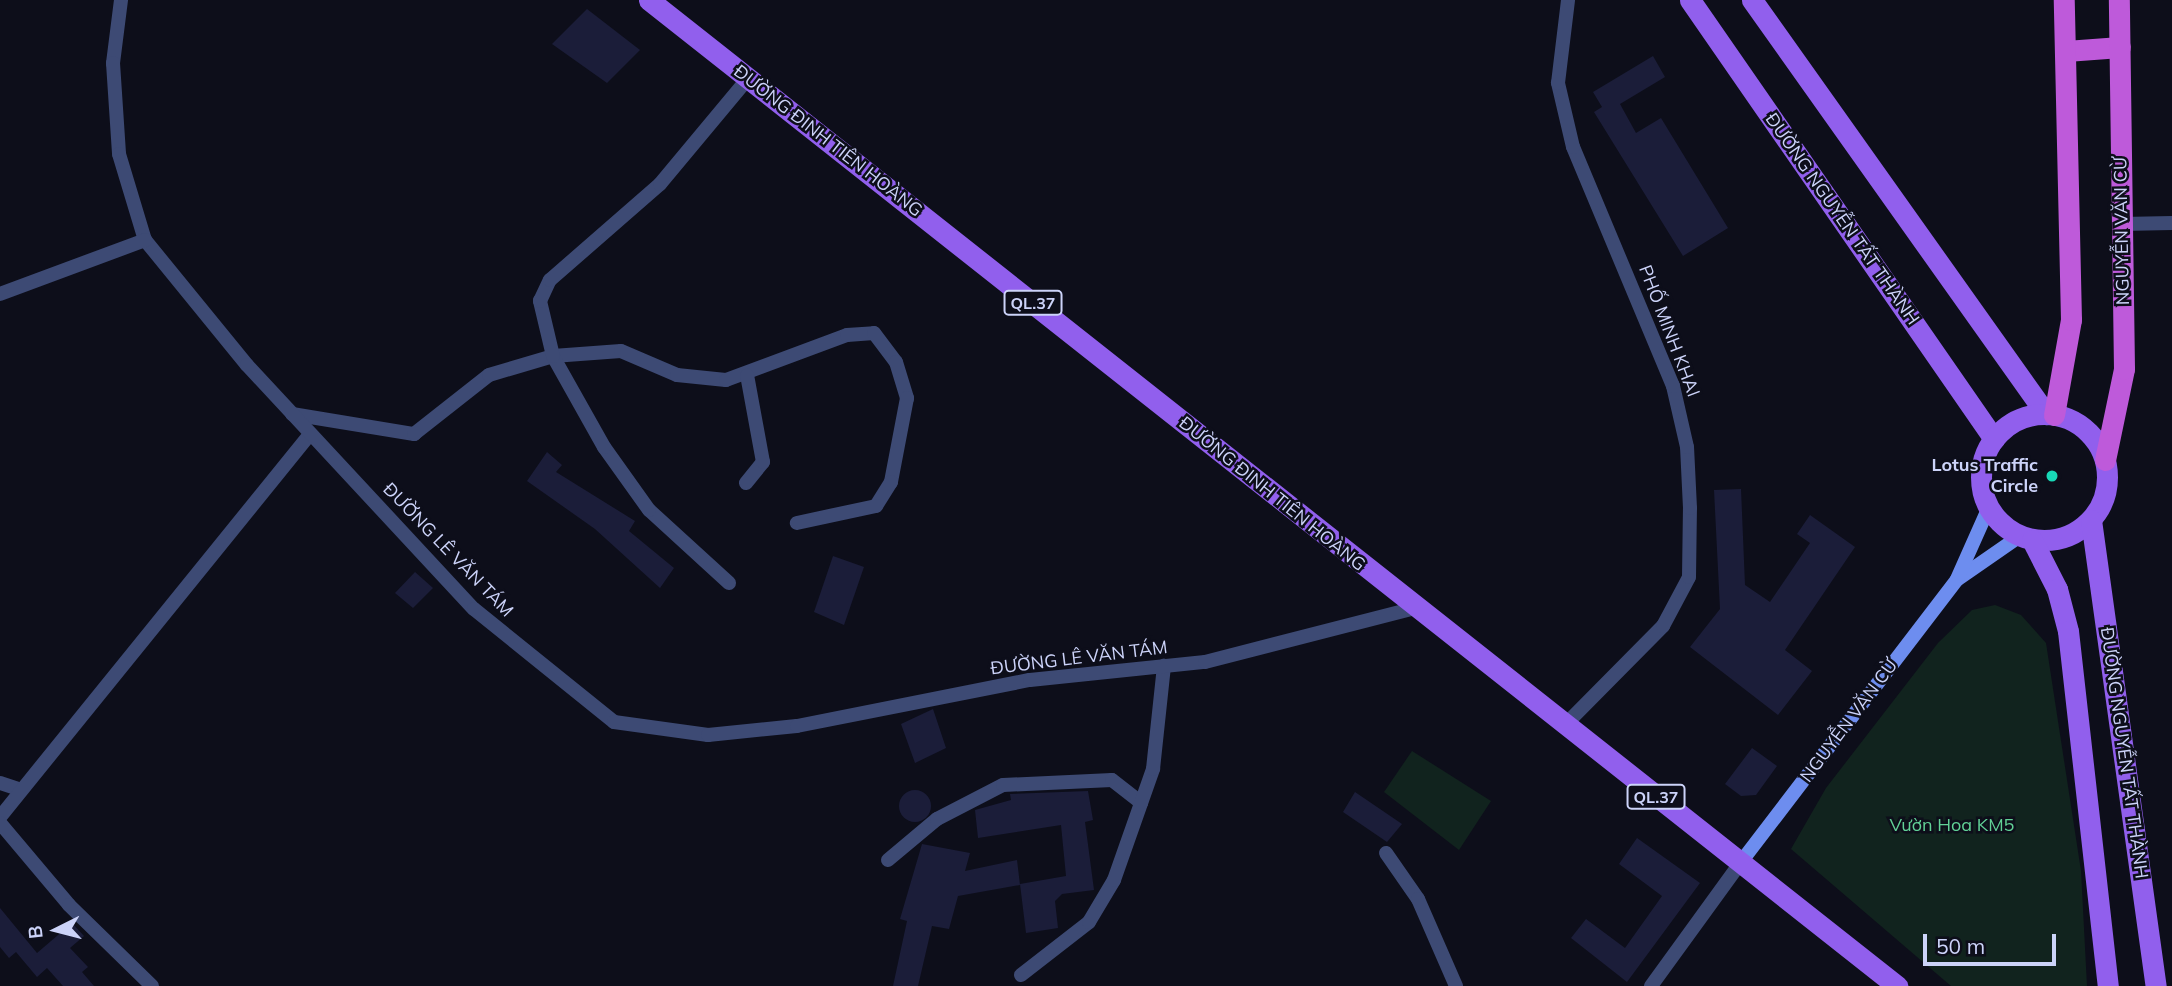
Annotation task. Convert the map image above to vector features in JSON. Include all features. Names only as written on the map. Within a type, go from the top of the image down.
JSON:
[{"type":"highway","points":[[2050,414],[2071,320],[2064,0]]},
{"type":"highway","name":"NGUYỄN VĂN CỪ","points":[[2105,460],[2124,369],[2119,0]]},
{"type":"highway","points":[[2066,51],[2120,47]]},
{"type":"main road","name":"ĐƯỜNG ĐINH TIÊN HOÀNG","points":[[649,0],[1564,726],[1897,986]]},
{"type":"main road","name":"ĐƯỜNG NGUYỄN TẤT THÀNH","points":[[1690,0],[1994,439]]},
{"type":"main road","points":[[1752,0],[2050,414],[2086,430],[2105,460],[2107,481],[2091,520],[2054,540],[2026,538]]},
{"type":"main road","points":[[2050,414],[2018,421],[1994,439],[1981,472],[1989,507],[2026,538],[2057,589],[2068,631],[2108,986]]},
{"type":"main road","name":"NGUYỄN VĂN CỪ","points":[[1741,862],[1957,579],[1989,507]]},
{"type":"main road","name":"ĐƯỜNG NGUYỄN TẤT THÀNH","points":[[2091,520],[2156,986]]},
{"type":"main road","name":"NGUYỄN VĂN CỪ","points":[[1957,579],[2026,538]]},
{"type":"street","name":"ĐƯỜNG LÊ VĂN TÁM","points":[[121,0],[113,63],[118,154],[145,240],[292,414],[474,609],[614,722],[708,735],[797,726],[1030,680],[1205,662],[1416,608]]},
{"type":"street","name":"PHỐ MINH KHAI","points":[[1564,726],[1663,625],[1689,577],[1690,508],[1687,447],[1673,386],[1573,147],[1558,83],[1569,0]]},
{"type":"street","points":[[729,583],[631,486],[553,356],[541,321],[545,286],[660,184],[749,77]]},
{"type":"street","points":[[2122,224],[2172,223]]},
{"type":"street","points":[[0,295],[145,240]]},
{"type":"street","points":[[292,414],[414,434],[489,375],[553,356],[621,351],[677,375],[747,375],[847,335],[874,332],[904,380],[907,398],[891,482],[881,502],[797,523]]},
{"type":"street","points":[[746,483],[763,462],[747,375]]},
{"type":"street","points":[[0,817],[18,789],[310,434]]},
{"type":"street","points":[[1021,975],[1089,922],[1114,880],[1153,769],[1164,666]]},
{"type":"street","points":[[888,860],[937,819],[1003,785],[1112,780],[1141,803]]},
{"type":"street","points":[[0,783],[18,789]]},
{"type":"street","points":[[0,823],[69,905],[152,986]]},
{"type":"street","points":[[1386,853],[1418,899],[1456,986]]},
{"type":"street","points":[[1651,986],[1741,862]]},
{"type":"green space","name":"Vườn Hoa KM5","points":[[1995,605],[2021,615],[2046,643],[2081,871],[2087,986],[1951,986],[1791,849],[1826,788],[1938,643],[1972,610]]},
{"type":"green space","points":[[1412,751],[1491,801],[1459,850],[1384,792]]},
{"type":"building","points":[[587,9],[640,50],[607,83],[552,44]]},
{"type":"building","points":[[1653,56],[1665,77],[1620,104],[1636,133],[1661,118],[1728,228],[1683,256],[1594,112],[1602,107],[1593,92]]},
{"type":"building","points":[[547,452],[562,465],[556,472],[635,521],[629,531],[674,568],[660,588],[595,529],[527,481]]},
{"type":"building","points":[[1741,489],[1745,585],[1770,602],[1810,543],[1797,534],[1810,515],[1855,547],[1785,650],[1812,671],[1778,715],[1690,647],[1720,609],[1714,490]]},
{"type":"building","points":[[833,556],[864,567],[844,625],[814,612]]},
{"type":"building","points":[[415,572],[433,588],[413,608],[395,593]]},
{"type":"building","points":[[933,709],[946,748],[915,763],[901,724]]},
{"type":"building","points":[[1752,748],[1777,766],[1756,795],[1741,796],[1725,784]]},
{"type":"building","points":[[915,790],[926,795],[931,806],[926,817],[915,822],[904,817],[899,806],[904,795]]},
{"type":"building","points":[[1088,791],[1093,820],[1085,822],[1094,890],[1062,894],[1055,901],[1058,928],[1026,933],[1020,884],[1066,876],[1061,825],[978,838],[975,810],[1011,800],[1010,794]]},
{"type":"building","points":[[1355,792],[1402,824],[1387,842],[1343,812]]},
{"type":"building","points":[[1637,838],[1700,883],[1627,982],[1571,938],[1586,919],[1625,948],[1662,896],[1619,864]]},
{"type":"building","points":[[922,844],[970,853],[965,871],[1017,860],[1020,885],[958,896],[949,929],[932,926],[918,986],[893,986],[907,921],[900,919]]},
{"type":"building","points":[[0,908],[37,953],[72,923],[84,936],[70,948],[88,967],[82,972],[94,986],[63,986],[47,968],[37,977],[16,952],[9,958],[0,947]]},
{"type":"place","name":"Lotus Traffic Circle","points":[[2052,476]]}]
